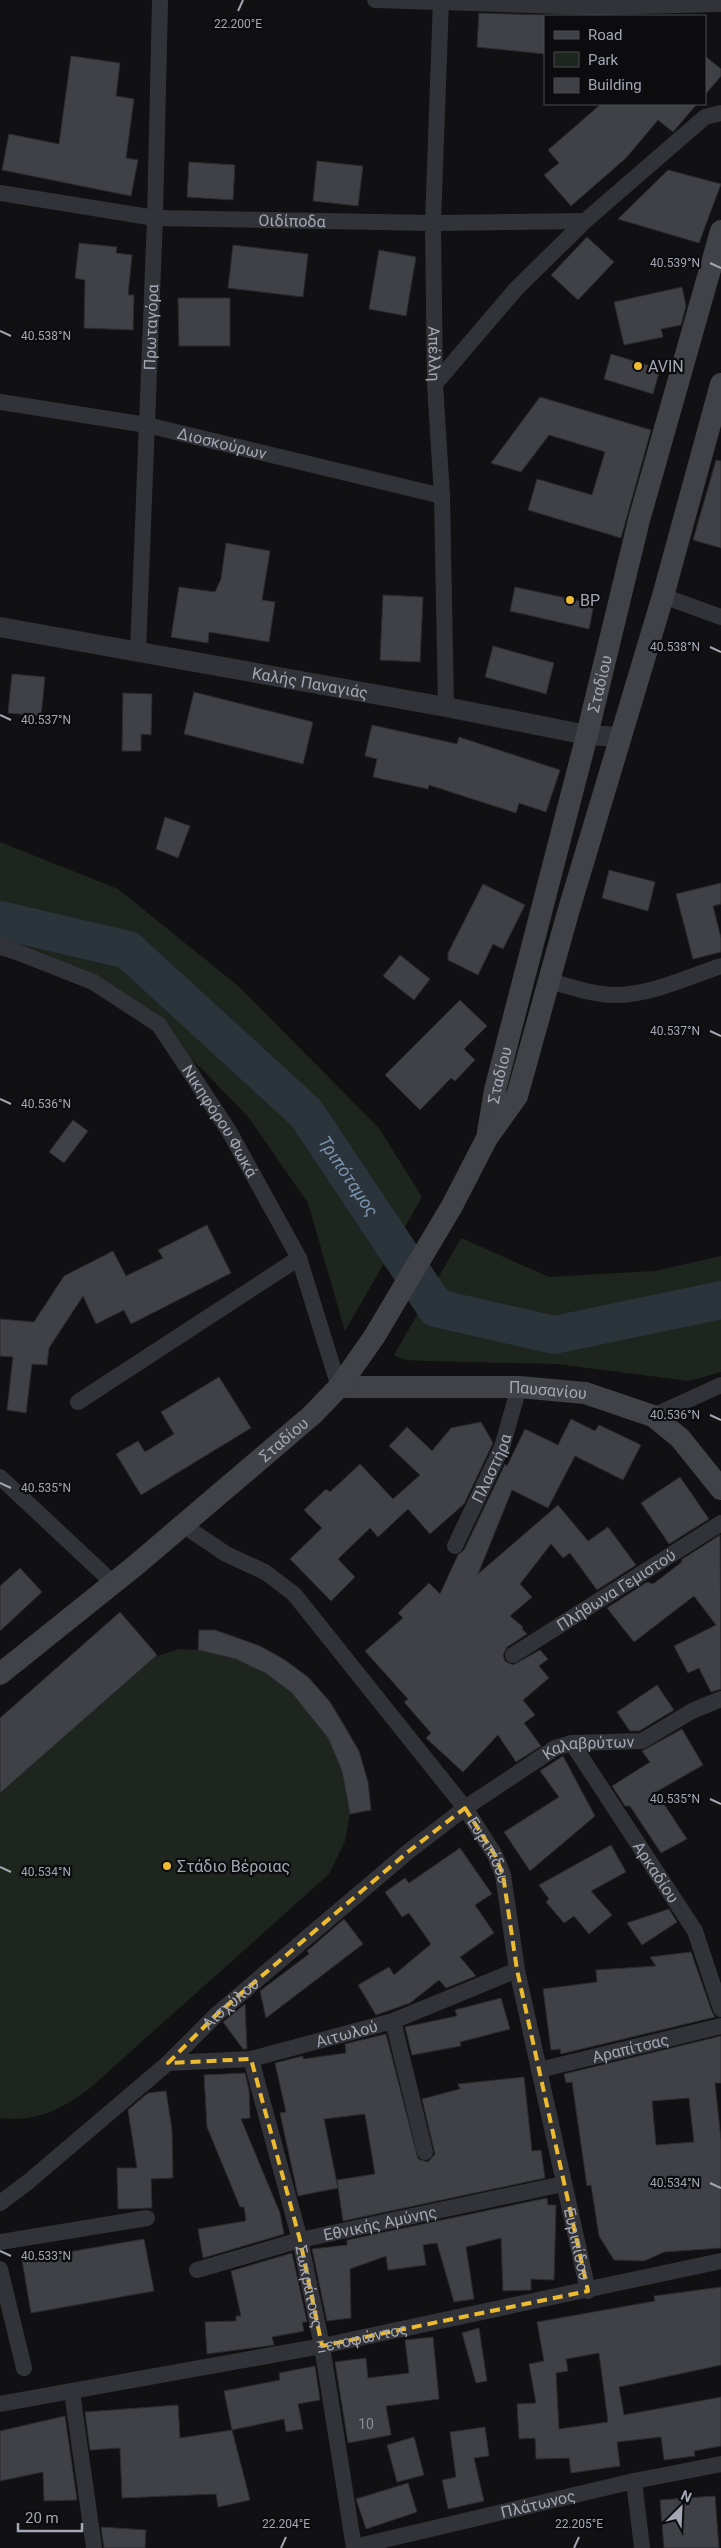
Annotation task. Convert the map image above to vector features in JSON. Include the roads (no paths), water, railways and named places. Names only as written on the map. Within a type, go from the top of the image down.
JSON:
[{"type":"main road","name":"Σταδίου","points":[[486,1138],[495,1090],[587,735],[640,520],[721,231]]},
{"type":"main road","name":"Σταδίου","points":[[0,1674],[312,1415],[339,1387],[374,1337],[452,1206],[486,1138],[517,1096],[620,737],[663,596],[721,384]]},
{"type":"main road","name":"Παυσανίου","points":[[339,1387],[519,1387],[585,1393],[653,1416],[680,1438],[721,1489]]},
{"type":"street","name":"Πρωταγόρα","points":[[138,653],[155,218],[160,0]]},
{"type":"street","points":[[375,0],[594,8],[721,4]]},
{"type":"street","name":"Απέλλη","points":[[441,1],[433,223],[434,384],[442,496],[446,707]]},
{"type":"street","points":[[434,384],[516,289],[584,221],[705,117],[721,113]]},
{"type":"street","name":"Οιδίποδα","points":[[0,193],[155,218],[433,223],[584,221]]},
{"type":"street","name":"Διοσκούρων","points":[[0,402],[147,425],[442,496]]},
{"type":"street","points":[[663,596],[721,617]]},
{"type":"street","name":"Καλής Παναγιάς","points":[[0,627],[446,707],[587,735],[620,737]]},
{"type":"street","name":"Νικηφόρου Φωκά","points":[[0,947],[93,982],[159,1025],[229,1131],[299,1258],[339,1387]]},
{"type":"street","points":[[549,981],[582,990],[617,995],[648,991],[721,966]]},
{"type":"street","points":[[78,1402],[299,1258]]},
{"type":"street","points":[[653,1416],[721,1385]]},
{"type":"street","name":"Πλαστήρα","points":[[455,1546],[502,1447],[519,1387]]},
{"type":"street","points":[[0,1477],[112,1582]]},
{"type":"street","name":"Πλήθωνα Γεμιστού","points":[[513,1655],[721,1523]]},
{"type":"street","name":"Ευριπίδου","points":[[183,1524],[226,1554],[265,1572],[294,1594],[465,1808],[495,1855],[503,1875],[518,1970],[588,2291]]},
{"type":"street","name":"Καλαβρύτων","points":[[465,1808],[555,1748],[572,1744],[642,1741],[692,1712],[721,1700]]},
{"type":"street","name":"Αρκαδίου","points":[[572,1744],[695,1931],[721,2009]]},
{"type":"street","name":"Αισχύλου","points":[[0,2203],[28,2182],[168,2063],[217,2014],[409,1851],[465,1808]]},
{"type":"street","name":"Αιτωλού","points":[[168,2063],[251,2059],[393,2021],[518,1970]]},
{"type":"street","points":[[393,2021],[424,2152]]},
{"type":"street","name":"Αραπίτσας","points":[[539,2070],[721,2026]]},
{"type":"street","name":"Σωκράτους","points":[[251,2059],[300,2240],[322,2346],[354,2548]]},
{"type":"street","name":"Εθνικής Αμύνης","points":[[197,2270],[300,2240],[564,2184]]},
{"type":"street","points":[[0,2242],[147,2218]]},
{"type":"street","name":"Ξενοφώντος","points":[[0,2404],[322,2346],[588,2291],[721,2261]]},
{"type":"street","points":[[0,2269],[24,2368]]},
{"type":"street","points":[[72,2392],[94,2548]]},
{"type":"street","name":"Πλάτωνος","points":[[354,2548],[634,2481],[721,2464]]},
{"type":"street","points":[[634,2481],[642,2548]]},
{"type":"waterway","name":"Τριπόταμος","points":[[0,920],[128,950],[306,1113],[436,1308],[554,1335],[721,1300]]},
{"type":"place","name":"AVIN","points":[[638,366]]},
{"type":"place","name":"BP","points":[[570,600]]},
{"type":"place","name":"Στάδιο Βέροιας","points":[[167,1866]]}]
